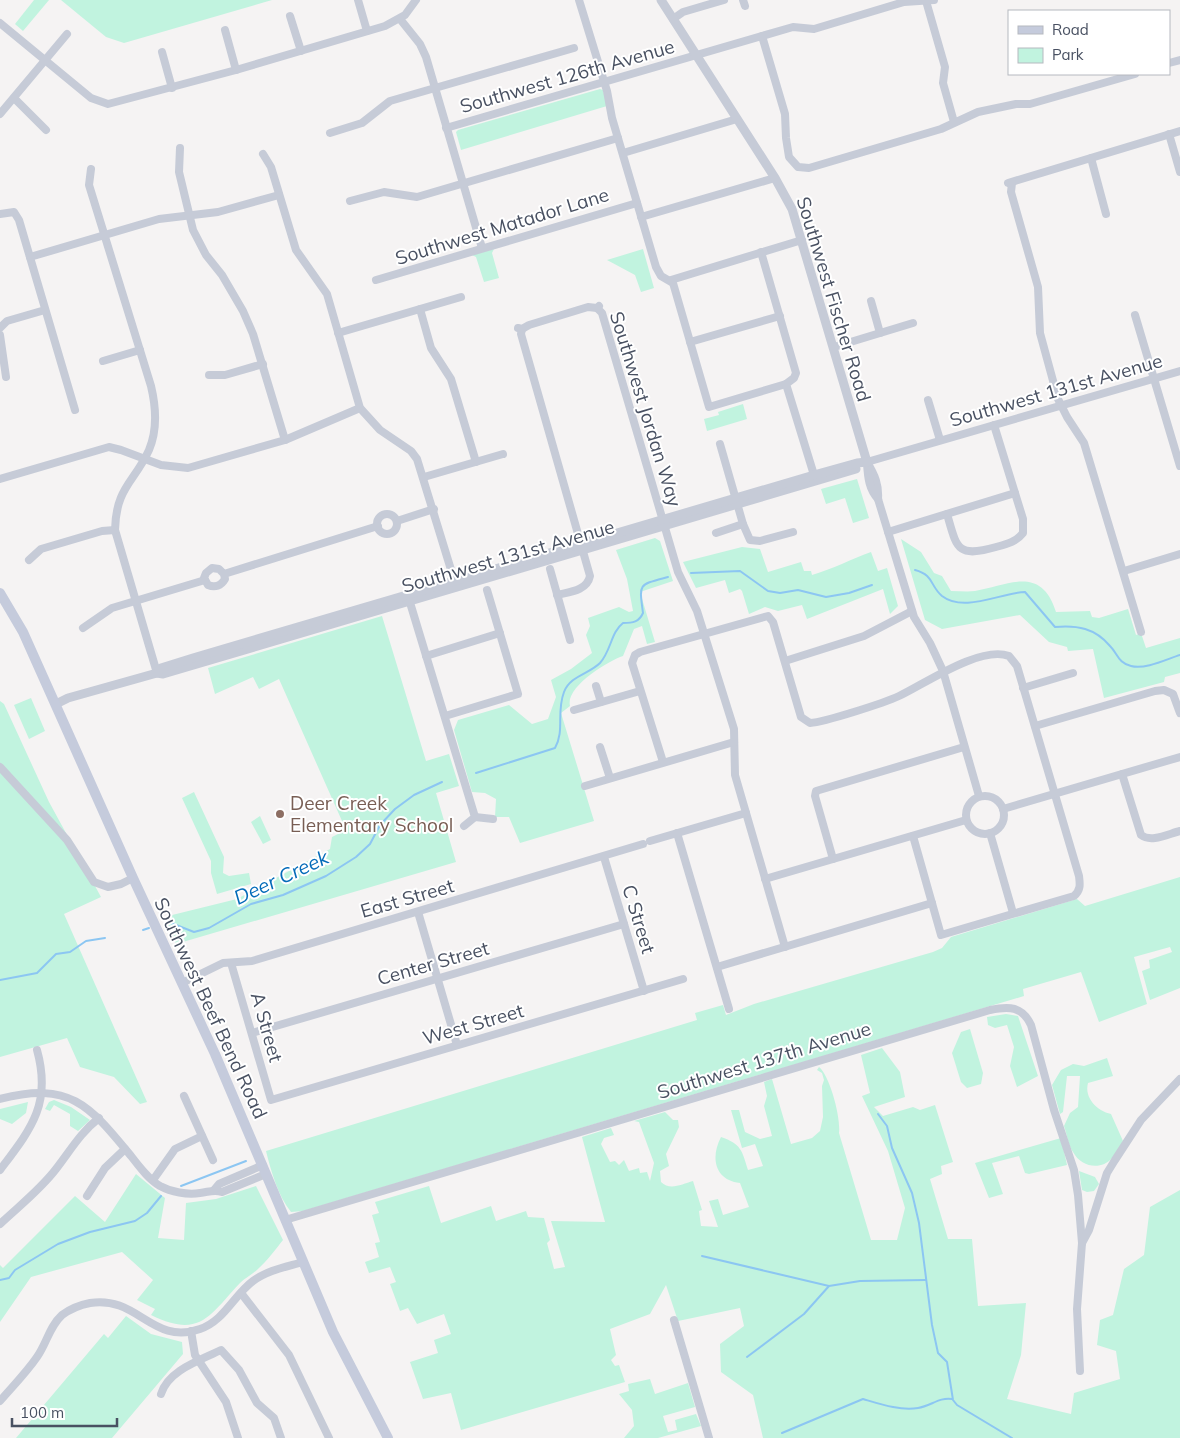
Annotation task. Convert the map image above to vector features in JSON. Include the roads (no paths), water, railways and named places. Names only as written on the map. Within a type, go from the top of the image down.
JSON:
[{"type":"main road","name":"Southwest Beef Bend Road","points":[[0,593],[23,632],[56,704],[182,983],[344,1354],[388,1438]]},
{"type":"street","points":[[358,0],[367,31]]},
{"type":"street","points":[[0,23],[91,98],[108,104],[236,70],[367,31],[400,19],[416,0]]},
{"type":"street","points":[[579,0],[605,81],[618,138],[657,271],[663,277],[671,280],[802,240]]},
{"type":"street","name":"Southwest Fischer Road","points":[[661,0],[775,178],[792,209],[867,462],[867,477],[872,492],[878,499],[917,626],[930,644],[943,671],[979,796]]},
{"type":"street","points":[[673,19],[683,12],[724,0]]},
{"type":"street","points":[[930,1],[945,68],[943,83],[954,122]]},
{"type":"street","name":"Southwest 126th Avenue","points":[[446,128],[793,27],[814,29],[904,2],[930,1]]},
{"type":"street","points":[[290,16],[301,51]]},
{"type":"street","points":[[400,19],[420,44],[435,88],[482,248]]},
{"type":"street","points":[[226,30],[236,70]]},
{"type":"street","points":[[0,114],[67,34]]},
{"type":"street","points":[[762,36],[785,114],[788,152],[793,163],[798,167],[809,168],[832,162],[941,129],[986,109],[1030,104],[1132,75]]},
{"type":"street","points":[[330,133],[362,123],[390,100],[574,48]]},
{"type":"street","points":[[162,52],[172,88]]},
{"type":"street","points":[[14,98],[46,130]]},
{"type":"street","points":[[623,153],[737,120]]},
{"type":"street","points":[[1141,632],[1084,443],[1062,406],[1040,333],[1038,287],[1010,183],[1018,178],[1180,131]]},
{"type":"street","points":[[1169,134],[1180,172]]},
{"type":"street","points":[[350,201],[384,192],[417,197],[618,138]]},
{"type":"street","points":[[180,148],[179,172],[189,215],[206,255],[222,275],[243,311],[263,364],[285,440]]},
{"type":"street","points":[[263,154],[271,167],[296,250],[327,294],[360,408],[380,430],[414,455],[424,477],[456,585]]},
{"type":"street","points":[[1091,158],[1106,214]]},
{"type":"street","points":[[91,169],[89,185],[140,350],[156,410],[154,434],[145,459],[123,492],[117,511],[115,530],[157,672]]},
{"type":"street","points":[[641,217],[775,178]]},
{"type":"street","points":[[30,257],[159,219],[218,212],[279,195]]},
{"type":"street","name":"Southwest Matador Lane","points":[[376,280],[637,203]]},
{"type":"street","points":[[0,214],[14,212],[18,220],[75,410]]},
{"type":"street","points":[[671,280],[709,407],[786,384],[794,378],[796,372],[761,252]]},
{"type":"street","points":[[338,333],[461,297]]},
{"type":"street","points":[[870,301],[880,333]]},
{"type":"street","name":"Southwest Jordan Way","points":[[557,596],[587,584],[590,576],[520,328],[588,307],[598,307],[602,313],[678,572],[690,594],[705,633],[734,729],[735,775],[785,947]]},
{"type":"street","points":[[420,309],[431,348],[451,379],[476,462]]},
{"type":"street","points":[[0,328],[7,321],[45,310]]},
{"type":"street","points":[[690,342],[780,316]]},
{"type":"street","points":[[1135,316],[1180,466]]},
{"type":"street","points":[[834,346],[913,323]]},
{"type":"street","points":[[0,335],[6,377]]},
{"type":"street","points":[[103,361],[140,350]]},
{"type":"street","points":[[209,375],[225,375],[263,364]]},
{"type":"street","name":"Southwest 131st Avenue","points":[[737,502],[814,475],[867,462],[1180,371]]},
{"type":"street","points":[[786,384],[814,475]]},
{"type":"street","name":"Southwest 131st Avenue","points":[[928,400],[940,440]]},
{"type":"street","points":[[0,479],[109,447],[161,465],[188,468],[285,440],[360,408]]},
{"type":"street","points":[[947,514],[955,541],[961,548],[970,553],[1012,542],[1020,537],[1024,530],[1023,519],[994,425]]},
{"type":"street","points":[[720,444],[747,536],[755,542],[793,532]]},
{"type":"street","points":[[424,477],[503,454]]},
{"type":"street","name":"Southwest 131st Avenue","points":[[56,704],[68,698],[157,672],[161,668],[409,599],[664,523],[858,468],[867,462]]},
{"type":"street","points":[[888,532],[1015,493]]},
{"type":"street","points":[[396,521],[434,509]]},
{"type":"street","points":[[385,514],[392,515],[396,521],[396,528],[391,533],[383,532],[378,526],[380,517],[385,514]]},
{"type":"street","points":[[716,533],[744,524]]},
{"type":"street","points":[[224,574],[378,526]]},
{"type":"street","points":[[29,560],[41,549],[102,531],[115,530]]},
{"type":"street","points":[[1124,571],[1180,554]]},
{"type":"street","points":[[212,568],[219,569],[224,574],[225,579],[215,587],[208,585],[205,580],[206,573],[212,568]]},
{"type":"street","points":[[550,568],[570,640]]},
{"type":"street","points":[[83,628],[112,608],[205,580]]},
{"type":"street","points":[[444,716],[518,694],[487,590]]},
{"type":"street","points":[[409,599],[475,817]]},
{"type":"street","points":[[785,661],[864,636],[912,611]]},
{"type":"street","points":[[663,762],[640,691],[632,658],[640,652],[762,616],[770,617],[800,712],[806,722],[814,723],[892,699],[943,671],[995,654],[1004,654],[1014,660],[1035,726],[1079,876],[1080,886],[1078,892],[1074,896],[941,935],[913,836]]},
{"type":"street","points":[[426,656],[500,634]]},
{"type":"street","points":[[1023,688],[1073,673]]},
{"type":"street","points":[[596,686],[601,702]]},
{"type":"street","points":[[1035,726],[1164,690],[1173,694],[1180,713]]},
{"type":"street","points":[[574,710],[640,691]]},
{"type":"street","points":[[585,786],[734,742]]},
{"type":"street","points":[[833,859],[814,796],[816,791],[964,746]]},
{"type":"street","points":[[600,747],[610,778]]},
{"type":"street","points":[[1003,809],[1180,757]]},
{"type":"street","points":[[0,766],[67,840],[94,882],[108,887],[121,884],[133,878]]},
{"type":"street","points":[[1122,774],[1141,835],[1145,838],[1154,838],[1180,831]]},
{"type":"street","points":[[979,796],[994,798],[1003,809],[1002,824],[990,833],[975,832],[966,820],[968,805],[979,796]]},
{"type":"street","name":"East Street","points":[[182,983],[216,966],[252,961],[746,814]]},
{"type":"street","points":[[464,826],[475,817],[492,819]]},
{"type":"street","points":[[765,879],[966,820]]},
{"type":"street","points":[[677,833],[729,1009]]},
{"type":"street","points":[[990,833],[1013,913]]},
{"type":"street","name":"C Street","points":[[604,857],[644,990]]},
{"type":"street","points":[[717,967],[932,903]]},
{"type":"street","points":[[418,912],[457,1045]]},
{"type":"street","name":"Center Street","points":[[252,1033],[624,924]]},
{"type":"street","name":"A Street","points":[[231,963],[271,1100]]},
{"type":"street","name":"West Street","points":[[271,1100],[683,979]]},
{"type":"street","name":"Southwest 137th Avenue","points":[[285,1220],[983,1012],[1010,1006],[1018,1009],[1027,1017],[1031,1025],[1056,1116],[1074,1170],[1082,1243]]},
{"type":"street","points":[[0,1170],[37,1117],[42,1092],[42,1070],[37,1050]]},
{"type":"street","points":[[1080,1371],[1076,1309],[1082,1243],[1089,1230],[1107,1174],[1115,1160],[1141,1120],[1180,1079]]},
{"type":"street","points":[[0,1099],[42,1092],[71,1099],[99,1118],[153,1180],[164,1188],[178,1192],[194,1194],[214,1190],[222,1192],[264,1170]]},
{"type":"street","points":[[184,1096],[213,1160]]},
{"type":"street","points":[[0,1224],[50,1176],[82,1133],[99,1118]]},
{"type":"street","points":[[153,1180],[175,1149],[202,1136]]},
{"type":"street","points":[[87,1196],[104,1168],[125,1149]]},
{"type":"street","points":[[0,1401],[38,1357],[54,1323],[74,1308],[89,1303],[110,1302],[129,1308],[161,1329],[191,1331],[212,1323],[262,1275],[303,1262]]},
{"type":"street","points":[[241,1294],[289,1354],[329,1438]]},
{"type":"street","points":[[674,1320],[709,1438]]},
{"type":"street","points":[[191,1331],[198,1362],[226,1402],[238,1438]]},
{"type":"street","points":[[161,1394],[162,1389],[176,1374],[221,1350],[239,1370],[257,1403],[274,1418],[281,1438]]},
{"type":"waterway","name":"Deer Creek","points":[[915,570],[926,575],[938,592],[951,601],[961,603],[982,601],[1025,592],[1055,627],[1078,627],[1098,635],[1127,665],[1143,667],[1180,655]]},
{"type":"waterway","name":"Deer Creek","points":[[691,573],[740,571],[768,591],[780,593],[798,590],[826,597],[849,593],[872,585]]},
{"type":"waterway","name":"Deer Creek","points":[[476,773],[555,748],[560,735],[562,700],[567,687],[575,679],[600,663],[607,653],[616,631],[623,623],[630,623],[640,618],[643,613],[641,596],[643,587],[646,584],[668,577]]},
{"type":"waterway","name":"Deer Creek","points":[[166,921],[194,932],[209,928],[251,904],[283,895],[326,876],[356,857],[370,844],[380,825],[395,809],[414,795],[442,782]]},
{"type":"waterway","name":"Deer Creek","points":[[143,930],[149,928]]},
{"type":"waterway","name":"Deer Creek","points":[[0,980],[37,973],[56,954],[70,952],[86,941],[105,938]]},
{"type":"waterway","points":[[878,1114],[887,1126],[892,1148],[912,1193],[919,1223],[932,1325],[938,1353],[947,1362],[953,1400],[957,1405],[1012,1438]]},
{"type":"waterway","points":[[181,1186],[246,1161]]},
{"type":"waterway","points":[[0,1280],[9,1278],[15,1270],[58,1244],[90,1232],[135,1221],[147,1213],[161,1196]]},
{"type":"waterway","points":[[702,1256],[829,1286]]},
{"type":"waterway","points":[[747,1357],[804,1314],[829,1286],[860,1281],[926,1280]]},
{"type":"waterway","points":[[782,1433],[863,1399],[904,1409],[923,1407],[943,1399],[952,1399]]},
{"type":"place","name":"Deer Creek Elementary School","points":[[280,814]]}]
